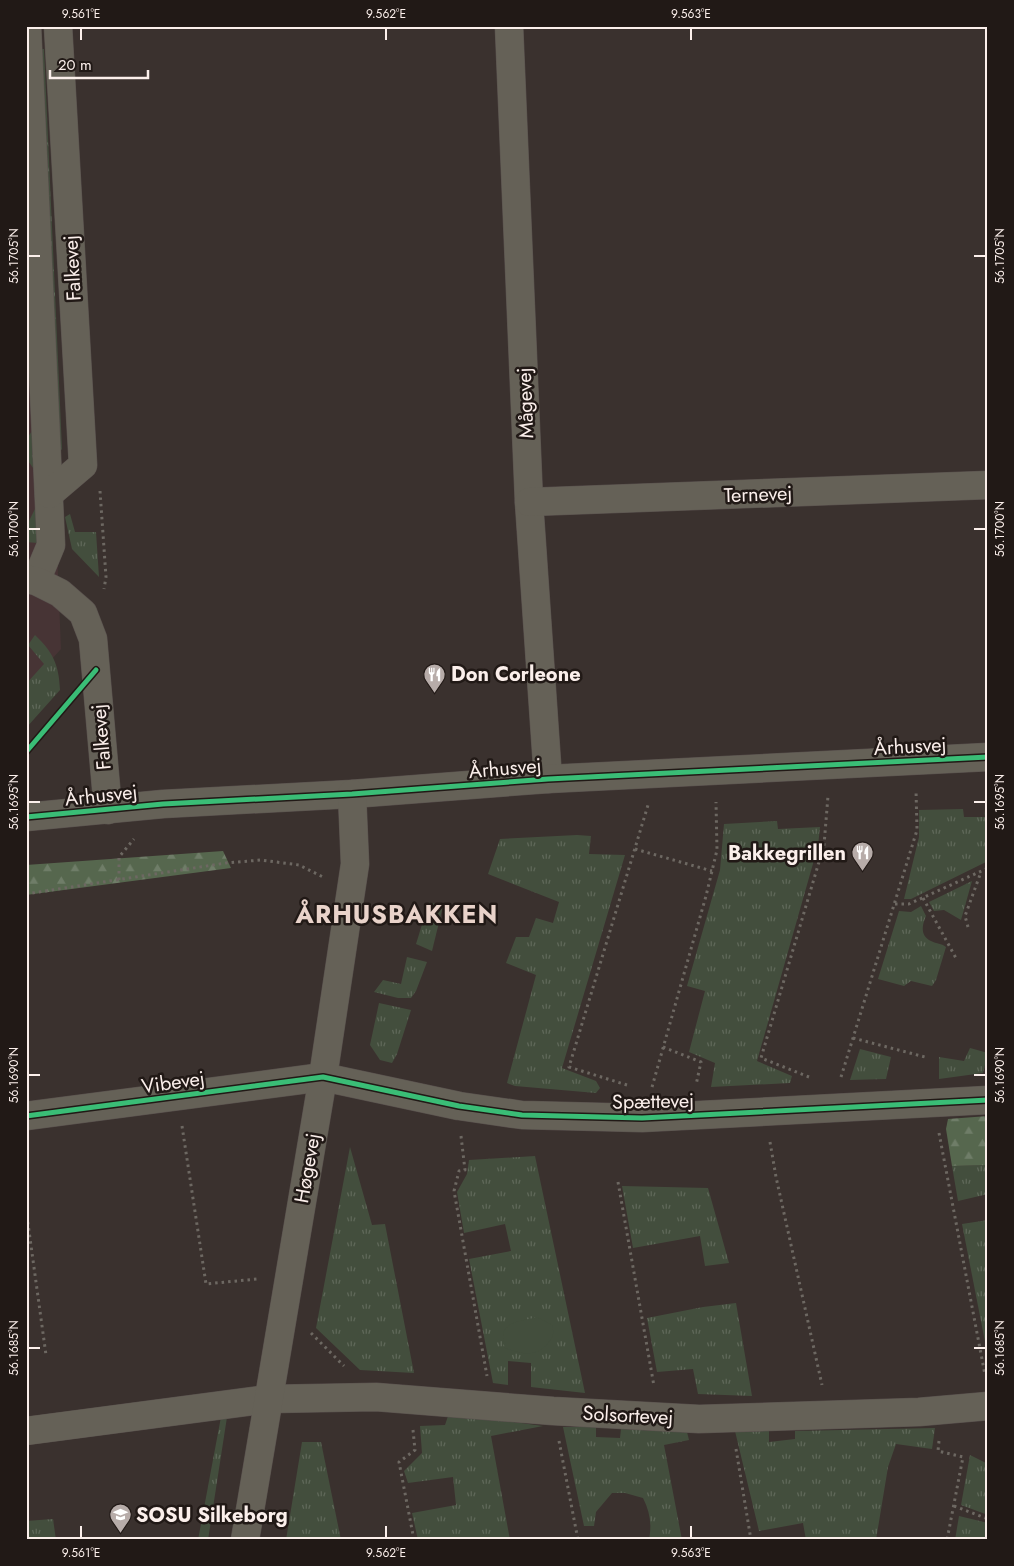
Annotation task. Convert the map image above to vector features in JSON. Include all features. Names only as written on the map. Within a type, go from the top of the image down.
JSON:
[{"type":"street","points":[[27,26],[51,545],[31,580]]},
{"type":"street","name":"Falkevej","points":[[58,26],[83,465]]},
{"type":"street","name":"Mågevej","points":[[509,26],[529,502],[548,779]]},
{"type":"street","points":[[49,494],[83,465]]},
{"type":"street","name":"Ternevej","points":[[529,502],[988,485]]},
{"type":"street","name":"Falkevej","points":[[31,580],[60,593],[83,613],[93,639],[108,810]]},
{"type":"street","name":"Århusvej","points":[[26,817],[163,804],[352,794],[548,779],[988,757]]},
{"type":"street","name":"Høgevej","points":[[245,1540],[323,1077],[355,864],[352,794]]},
{"type":"street","name":"Vibevej","points":[[26,1116],[323,1077]]},
{"type":"street","name":"Spættevej","points":[[323,1077],[459,1106],[522,1115],[642,1118],[988,1100]]},
{"type":"street","name":"Solsortevej","points":[[26,1430],[268,1399],[376,1397],[700,1419],[919,1412],[988,1406]]},
{"type":"path","points":[[83,465],[99,479],[106,577],[93,639]]},
{"type":"path","points":[[831,1109],[917,830],[915,761]]},
{"type":"path","points":[[812,1078],[761,1058],[824,845],[830,765]]},
{"type":"path","points":[[642,1118],[718,850],[716,770]]},
{"type":"path","points":[[632,1086],[569,1066],[657,774]]},
{"type":"path","points":[[635,849],[712,871]]},
{"type":"path","points":[[119,857],[119,880]]},
{"type":"path","points":[[26,894],[226,863],[261,860],[299,866],[351,890]]},
{"type":"path","points":[[895,904],[910,904],[988,868]]},
{"type":"path","points":[[968,927],[965,916],[981,871]]},
{"type":"path","points":[[923,898],[957,960]]},
{"type":"path","points":[[853,1038],[925,1057]]},
{"type":"path","points":[[663,1047],[701,1062],[689,1116]]},
{"type":"path","points":[[178,1096],[206,1284],[289,1275]]},
{"type":"path","points":[[943,1154],[986,1378]]},
{"type":"path","points":[[464,1163],[465,1170],[459,1171],[454,1190],[492,1406]]},
{"type":"path","points":[[776,1177],[829,1415]]},
{"type":"path","points":[[618,1182],[660,1417]]},
{"type":"path","points":[[26,1209],[46,1356]]},
{"type":"path","points":[[284,1307],[376,1397]]},
{"type":"path","points":[[412,1427],[415,1450],[399,1462],[414,1540]]},
{"type":"path","points":[[735,1444],[751,1540]]},
{"type":"path","points":[[938,1450],[963,1457],[947,1540]]},
{"type":"path","points":[[561,1453],[578,1540]]},
{"type":"path","points":[[954,1506],[988,1519]]},
{"type":"shaded area","points":[[26,26],[36,26],[61,649],[26,688]]},
{"type":"green space","points":[[37,49],[44,49],[62,449],[59,453]]},
{"type":"green space","points":[[34,428],[36,472],[26,458],[26,440]]},
{"type":"green space","points":[[35,509],[44,510],[38,543],[26,542],[26,527]]},
{"type":"green space","points":[[70,514],[75,532],[96,532],[99,577],[72,549],[65,517]]},
{"type":"green space","points":[[35,635],[51,653],[58,673],[60,690],[26,728],[26,684],[44,664],[28,645]]},
{"type":"green space","points":[[963,809],[964,817],[985,817],[984,810],[988,825],[988,861],[911,899],[904,899],[919,837],[919,810]]},
{"type":"green space","points":[[777,821],[778,829],[820,827],[818,846],[757,1061],[792,1076],[790,1083],[711,1087],[715,1063],[689,1052],[705,991],[687,986],[720,870],[724,824]]},
{"type":"green space","points":[[591,836],[589,854],[625,855],[562,1068],[596,1081],[600,1088],[596,1093],[515,1086],[507,1083],[536,975],[506,963],[516,937],[529,937],[536,918],[553,923],[559,902],[488,874],[500,839]]},
{"type":"green space","points":[[223,851],[231,868],[26,895],[26,865]]},
{"type":"green space","points":[[972,881],[961,920],[944,910],[934,911],[929,902]]},
{"type":"green space","points":[[429,902],[443,906],[432,951],[416,944]]},
{"type":"green space","points":[[921,906],[926,916],[923,927],[925,936],[927,939],[946,947],[936,980],[932,986],[911,981],[904,986],[878,979],[899,911],[911,912]]},
{"type":"green space","points":[[407,957],[427,962],[416,991],[411,998],[398,998],[374,992],[383,980],[401,984]]},
{"type":"green space","points":[[379,1003],[411,1010],[397,1054],[392,1063],[380,1060],[370,1045]]},
{"type":"green space","points":[[970,1048],[988,1053],[983,1073],[939,1079],[939,1057],[964,1061]]},
{"type":"green space","points":[[860,1049],[891,1057],[886,1079],[850,1080]]},
{"type":"green space","points":[[988,1116],[988,1165],[952,1166],[946,1129],[948,1119]]},
{"type":"green space","points":[[350,1147],[372,1225],[385,1224],[414,1373],[360,1370],[316,1328]]},
{"type":"green space","points":[[535,1156],[585,1393],[531,1387],[531,1363],[508,1361],[508,1385],[493,1383],[469,1259],[511,1251],[505,1224],[464,1233],[457,1192],[467,1174],[469,1160]]},
{"type":"green space","points":[[988,1165],[988,1194],[958,1201],[952,1166]]},
{"type":"green space","points":[[622,1186],[708,1188],[729,1263],[705,1266],[700,1236],[633,1248]]},
{"type":"green space","points":[[988,1220],[988,1357],[962,1224]]},
{"type":"green space","points":[[736,1303],[752,1396],[698,1394],[693,1369],[657,1372],[647,1318],[703,1307]]},
{"type":"green space","points":[[537,1317],[552,1325],[553,1328],[550,1341],[543,1348],[533,1353],[522,1353],[505,1348],[503,1339],[506,1328],[511,1324]]},
{"type":"green space","points":[[449,1413],[543,1426],[491,1436],[510,1540],[418,1540],[412,1513],[456,1505],[453,1477],[408,1483],[404,1471],[422,1453],[420,1426],[445,1425]]},
{"type":"green space","points":[[221,1417],[227,1417],[208,1540],[198,1540]]},
{"type":"green space","points":[[563,1427],[596,1427],[596,1437],[620,1438],[621,1429],[687,1432],[689,1440],[664,1445],[682,1540],[649,1540],[650,1518],[643,1498],[625,1493],[612,1493],[596,1512],[594,1526],[584,1526]]},
{"type":"green space","points":[[935,1428],[932,1449],[896,1444],[888,1467],[876,1540],[806,1540],[803,1523],[759,1531],[735,1431],[769,1431],[769,1442],[795,1439],[795,1431]]},
{"type":"green space","points":[[302,1442],[321,1442],[341,1540],[286,1540]]},
{"type":"green space","points":[[970,1455],[988,1464],[988,1515],[961,1505]]},
{"type":"green space","points":[[959,1516],[988,1523],[988,1540],[955,1540]]},
{"type":"green space","points":[[53,1519],[56,1540],[26,1540],[26,1521]]},
{"type":"cycle path","points":[[26,752],[96,670]]},
{"type":"cycle path","points":[[26,817],[163,804],[352,794],[548,779],[988,757]]},
{"type":"cycle path","points":[[26,1116],[323,1077],[459,1106],[522,1115],[642,1118],[988,1100]]},
{"type":"place","name":"Don Corleone","points":[[435,693]]},
{"type":"place","name":"Bakkegrillen","points":[[862,872]]},
{"type":"place","name":"SOSU Silkeborg","points":[[120,1534]]},
{"type":"district","name":"ÅRHUSBAKKEN","points":[[397,914]]}]
